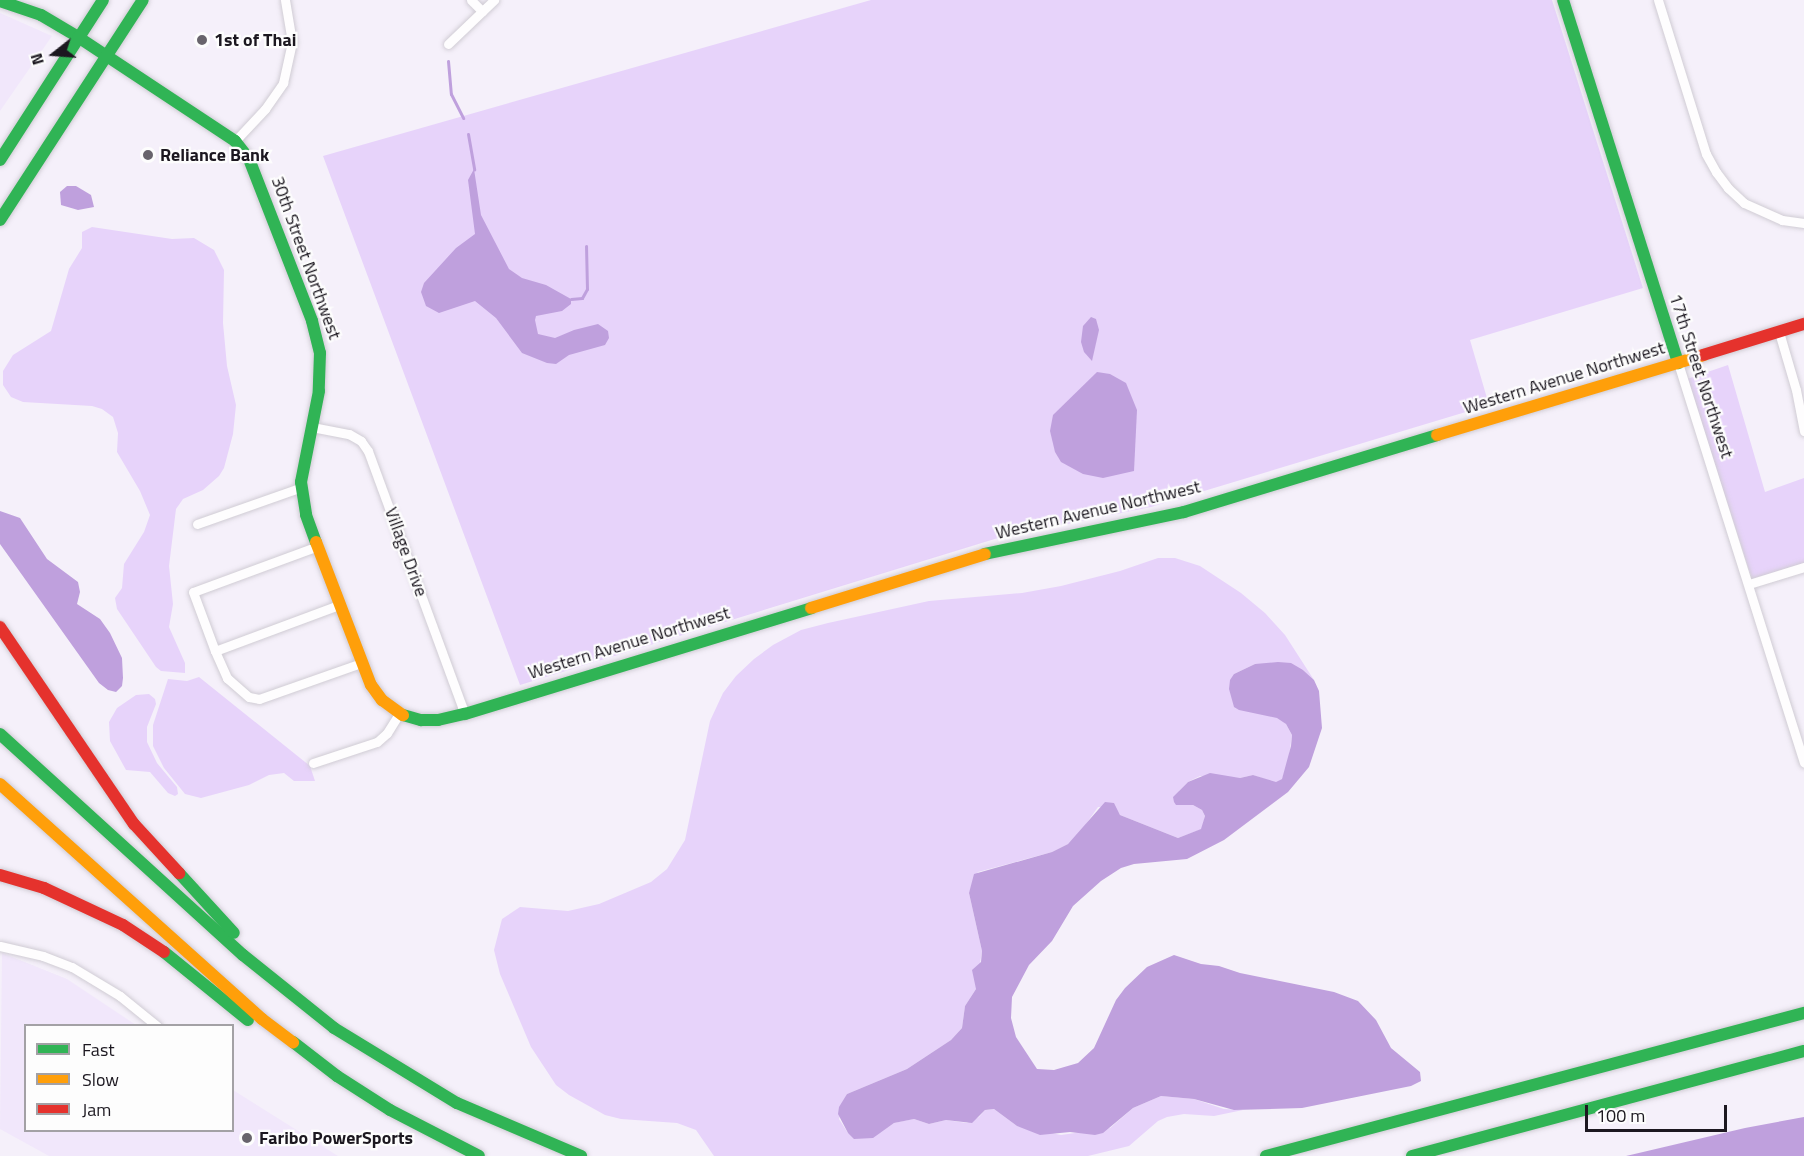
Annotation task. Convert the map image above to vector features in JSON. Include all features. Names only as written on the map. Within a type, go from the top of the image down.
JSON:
[{"type":"main road","points":[[0,160],[103,0]]},
{"type":"main road","points":[[0,220],[142,0]]},
{"type":"main road","name":"17th Street Northwest","points":[[1563,0],[1678,363]]},
{"type":"main road","name":"30th Street Northwest","points":[[0,1],[41,15],[78,37],[235,141],[257,175],[317,336],[321,376],[302,487],[304,507],[361,663],[374,691],[399,714]]},
{"type":"main road","name":"Western Avenue Northwest","points":[[399,714],[429,720],[465,714],[952,563],[1013,547],[1184,512],[1804,324]]},
{"type":"main road","points":[[0,627],[134,824],[186,882],[308,1008]]},
{"type":"main road","points":[[0,734],[243,955],[308,1008],[370,1052],[457,1102],[581,1156]]},
{"type":"main road","points":[[0,784],[262,1019],[337,1076],[390,1110]]},
{"type":"main road","points":[[0,875],[44,888],[123,925],[159,948],[240,1014],[288,1049],[390,1110],[479,1156]]},
{"type":"main road","points":[[1266,1156],[1804,1013]]},
{"type":"main road","points":[[1412,1156],[1804,1051]]},
{"type":"street","points":[[235,141],[275,97],[286,75],[292,42],[285,0]]},
{"type":"street","points":[[471,0],[482,11]]},
{"type":"street","points":[[448,44],[494,0]]},
{"type":"street","points":[[1658,0],[1706,154],[1716,172],[1728,188],[1753,208],[1782,220],[1804,223]]},
{"type":"street","points":[[1779,332],[1796,390],[1804,431]]},
{"type":"street","name":"17th Street Northwest","points":[[1678,363],[1804,763]]},
{"type":"street","name":"Village Drive","points":[[312,427],[349,434],[361,441],[368,451],[465,714]]},
{"type":"street","points":[[197,524],[302,487]]},
{"type":"street","points":[[318,546],[194,592],[215,651],[227,678],[249,697],[259,699],[361,663]]},
{"type":"street","points":[[1749,584],[1804,567]]},
{"type":"street","points":[[215,651],[339,605]]},
{"type":"street","points":[[313,763],[377,742],[387,733],[399,714]]},
{"type":"street","points":[[0,946],[43,956],[80,972],[120,996],[155,1024]]},
{"type":"shaded area","points":[[871,0],[1552,0],[1643,288],[1470,340],[1489,405],[1151,507],[998,538],[520,685],[323,156]]},
{"type":"shaded area","points":[[0,13],[52,36],[0,111]]},
{"type":"shaded area","points":[[474,169],[481,215],[509,269],[522,278],[546,285],[571,299],[571,304],[562,311],[536,316],[538,334],[555,338],[598,324],[608,331],[609,338],[605,345],[569,355],[556,364],[547,363],[522,353],[496,318],[475,301],[439,313],[426,306],[421,292],[424,283],[456,248],[475,234],[468,180]]},
{"type":"shaded area","points":[[67,186],[76,186],[91,195],[94,207],[78,210],[61,205],[60,192]]},
{"type":"shaded area","points":[[92,227],[172,239],[194,238],[214,250],[224,270],[223,323],[227,366],[236,405],[233,434],[224,468],[219,476],[203,490],[183,499],[176,509],[169,566],[173,604],[169,627],[185,663],[185,673],[161,671],[156,667],[117,609],[115,598],[122,588],[124,564],[144,532],[150,515],[140,491],[117,452],[118,433],[113,417],[102,409],[92,406],[23,402],[11,397],[3,385],[3,371],[13,355],[51,331],[69,269],[82,248],[82,232]]},
{"type":"shaded area","points":[[1091,317],[1096,319],[1099,330],[1092,361],[1084,352],[1081,342],[1083,326]]},
{"type":"shaded area","points":[[1728,365],[1765,492],[1804,478],[1804,563],[1752,579],[1687,379]]},
{"type":"shaded area","points":[[1097,372],[1110,374],[1126,383],[1137,410],[1134,471],[1103,478],[1083,474],[1061,462],[1055,452],[1050,431],[1053,415]]},
{"type":"shaded area","points":[[0,511],[20,518],[47,559],[78,582],[80,592],[77,604],[100,619],[110,633],[122,658],[122,686],[116,692],[108,690],[99,683],[0,544]]},
{"type":"shaded area","points":[[1158,558],[1175,558],[1200,566],[1241,593],[1265,613],[1285,635],[1314,680],[1303,670],[1255,664],[1234,674],[1286,724],[1292,735],[1288,763],[1282,779],[1276,783],[1253,775],[1240,778],[1200,776],[1188,782],[1179,791],[1193,805],[1202,810],[1205,816],[1202,829],[1178,838],[1120,815],[1115,807],[1098,807],[1079,834],[1068,844],[1052,852],[978,872],[969,893],[982,951],[976,989],[965,1006],[962,1028],[951,1040],[907,1069],[847,1094],[839,1119],[848,1133],[873,1137],[894,1123],[914,1119],[929,1124],[946,1120],[967,1123],[979,1117],[985,1110],[994,1109],[1017,1126],[1061,1135],[1110,1128],[1133,1108],[1161,1096],[1194,1099],[1224,1109],[1243,1110],[1214,1116],[1184,1114],[1167,1117],[1158,1121],[1129,1146],[1088,1156],[714,1156],[696,1130],[677,1123],[621,1119],[605,1115],[556,1085],[531,1047],[500,974],[494,950],[502,919],[520,907],[568,911],[599,904],[651,882],[667,869],[685,840],[710,721],[723,693],[736,676],[754,659],[773,645],[801,630],[828,623],[929,601],[1022,593],[1061,586],[1120,571]]},
{"type":"shaded area","points":[[1291,663],[1303,670],[1314,680],[1319,691],[1322,728],[1309,767],[1288,792],[1224,840],[1187,859],[1134,864],[1121,868],[1101,881],[1073,906],[1052,941],[1029,965],[1012,997],[1011,1018],[1016,1037],[1037,1069],[1054,1070],[1078,1063],[1094,1048],[1116,1000],[1125,988],[1147,967],[1174,955],[1201,964],[1334,992],[1358,1001],[1376,1020],[1391,1048],[1420,1072],[1421,1081],[1411,1086],[1302,1108],[1234,1110],[1194,1099],[1161,1096],[1133,1108],[1103,1133],[1095,1135],[1070,1132],[1040,1135],[1017,1126],[994,1109],[985,1110],[972,1123],[946,1120],[929,1124],[914,1119],[894,1123],[873,1138],[854,1139],[848,1133],[838,1114],[839,1107],[847,1094],[907,1069],[951,1040],[962,1028],[965,1006],[976,989],[972,970],[981,962],[982,951],[969,893],[974,874],[1052,852],[1068,844],[1105,802],[1114,803],[1120,815],[1178,838],[1201,829],[1205,816],[1202,810],[1193,805],[1176,805],[1174,802],[1173,797],[1188,782],[1210,773],[1240,778],[1253,775],[1276,782],[1282,779],[1292,735],[1286,724],[1277,718],[1234,707],[1229,689],[1230,680],[1234,674],[1255,664]]},
{"type":"shaded area","points":[[199,677],[310,766],[315,781],[294,781],[284,773],[269,775],[249,785],[201,798],[185,794],[164,768],[153,746],[153,725],[168,679],[187,681]]},
{"type":"shaded area","points":[[149,694],[155,699],[156,704],[147,727],[147,742],[157,763],[177,787],[178,794],[175,796],[168,793],[150,772],[126,770],[110,741],[109,722],[117,708],[136,695]]},
{"type":"shaded area","points":[[2,953],[67,979],[134,1024],[24,1024],[24,1132],[234,1132],[234,1091],[338,1156],[49,1156],[0,1129]]},
{"type":"shaded area","points":[[1804,1117],[1804,1156],[1626,1156],[1745,1128]]},
{"type":"waterway","points":[[448,61],[451,94],[463,118]]},
{"type":"waterway","points":[[468,134],[474,169]]},
{"type":"waterway","points":[[571,299],[582,298],[587,289],[586,246]]},
{"type":"traffic: fast","points":[[0,160],[103,0]]},
{"type":"traffic: fast","points":[[0,220],[143,0]]},
{"type":"traffic: fast","points":[[1563,0],[1678,363]]},
{"type":"traffic: fast","points":[[0,1],[41,15],[78,37],[235,141],[249,159],[312,321],[320,353],[319,391],[301,482],[306,515],[316,542]]},
{"type":"traffic: fast","points":[[985,554],[1184,512],[1437,435]]},
{"type":"traffic: fast","points":[[403,715],[421,720],[438,720],[465,714],[811,608]]},
{"type":"traffic: fast","points":[[0,734],[243,955],[334,1028],[457,1103],[581,1156]]},
{"type":"traffic: fast","points":[[179,873],[234,933]]},
{"type":"traffic: fast","points":[[164,952],[248,1020]]},
{"type":"traffic: fast","points":[[1266,1156],[1804,1013]]},
{"type":"traffic: fast","points":[[293,1042],[337,1076],[390,1110],[479,1156]]},
{"type":"traffic: fast","points":[[1412,1156],[1804,1051]]},
{"type":"traffic: slow","points":[[1437,435],[1703,355]]},
{"type":"traffic: slow","points":[[316,542],[371,685],[382,700],[403,715]]},
{"type":"traffic: slow","points":[[811,608],[985,554]]},
{"type":"traffic: slow","points":[[0,784],[262,1019],[293,1042]]},
{"type":"traffic: jam","points":[[1703,355],[1804,324]]},
{"type":"traffic: jam","points":[[0,627],[134,824],[179,873]]},
{"type":"traffic: jam","points":[[0,875],[44,888],[123,925],[164,952]]},
{"type":"place","name":"1st of Thai","points":[[202,40]]},
{"type":"place","name":"Reliance Bank","points":[[148,155]]},
{"type":"place","name":"Faribo PowerSports","points":[[247,1138]]}]
